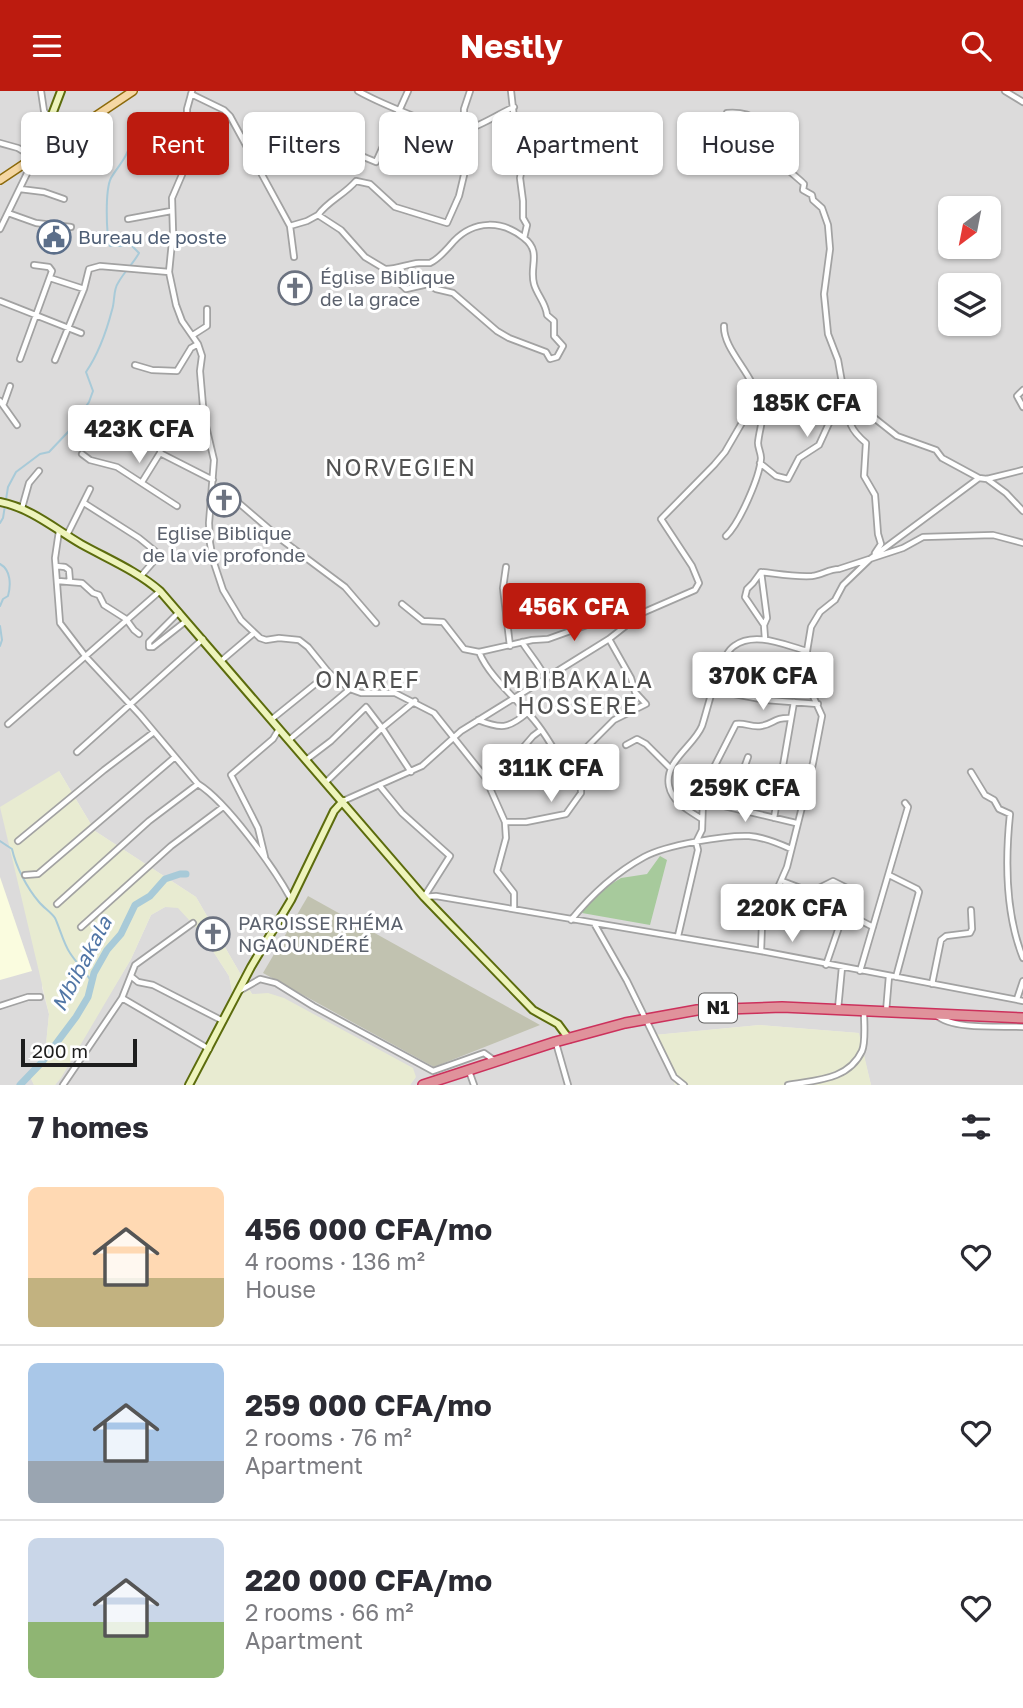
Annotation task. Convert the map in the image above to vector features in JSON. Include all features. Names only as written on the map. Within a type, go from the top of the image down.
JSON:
[{"type":"highway","name":"N1","points":[[424,1085],[440,1082],[555,1042],[645,1018],[724,1007],[1023,1019]]},
{"type":"main road","points":[[100,112],[128,92]]},
{"type":"main road","points":[[0,180],[21,165]]},
{"type":"street","points":[[41,91],[45,112]]},
{"type":"street","points":[[53,112],[61,91]]},
{"type":"street","points":[[358,91],[404,112]]},
{"type":"street","points":[[242,137],[291,131],[317,134],[335,145],[376,162],[408,91]]},
{"type":"street","points":[[464,112],[470,91]]},
{"type":"street","points":[[511,91],[517,131],[524,141],[520,178],[523,218],[527,225],[524,237]]},
{"type":"street","points":[[1005,91],[1023,102]]},
{"type":"street","points":[[295,257],[290,226],[230,115],[192,93],[187,109],[187,163],[172,198],[173,232],[169,272],[172,294],[182,321],[193,335],[202,356],[200,371],[204,418],[214,460],[209,523],[213,560],[223,590],[241,620],[254,633],[266,640],[294,639],[303,643],[329,673],[350,689],[361,693],[396,693],[434,713],[485,777],[505,822],[506,831],[497,871],[514,893],[514,909]]},
{"type":"street","points":[[478,126],[514,107]]},
{"type":"street","points":[[0,143],[21,149]]},
{"type":"street","points":[[0,229],[26,175]]},
{"type":"street","points":[[290,226],[318,215],[326,204],[344,194],[356,181],[370,184],[396,207],[447,223],[459,196],[464,175]]},
{"type":"street","points":[[760,463],[776,476],[788,479],[799,459],[819,445],[830,421],[843,403],[838,360],[828,334],[824,294],[830,242],[828,225],[822,208],[813,200],[812,195],[803,190],[804,184],[794,175]]},
{"type":"street","points":[[20,189],[44,192],[64,199]]},
{"type":"street","points":[[128,219],[171,211]]},
{"type":"street","points":[[8,213],[36,223],[71,227]]},
{"type":"street","points":[[318,215],[341,230],[365,257],[386,269],[406,289],[428,284],[453,293],[497,331],[523,345],[546,352],[550,359],[557,357],[563,346],[554,336],[554,321],[547,315],[534,283],[535,259],[532,244],[514,230],[484,224],[467,229],[429,263],[405,264],[397,269],[386,269]]},
{"type":"street","points":[[20,359],[50,278],[51,268],[34,265]]},
{"type":"street","points":[[55,360],[66,327],[84,289],[89,269],[95,266],[169,272]]},
{"type":"street","points":[[50,278],[84,289]]},
{"type":"street","points":[[0,301],[82,333]]},
{"type":"street","points":[[193,335],[207,326],[207,309]]},
{"type":"street","points":[[189,1085],[238,991],[291,900],[334,811],[343,801],[422,766],[476,721],[514,700],[608,639],[639,615],[698,588],[699,583],[692,566],[661,519],[720,459],[750,409],[757,403],[757,395],[724,335],[724,326]]},
{"type":"street","points":[[135,365],[152,370],[177,371],[191,348],[198,344]]},
{"type":"street","points":[[10,386],[2,402],[17,425]]},
{"type":"street","points":[[1023,390],[1017,396],[1023,407]]},
{"type":"street","points":[[844,394],[867,415],[897,436],[936,450],[940,456],[979,478],[988,479],[1023,470]]},
{"type":"street","points":[[726,537],[744,510],[760,463],[758,447],[764,411],[763,406],[757,403]]},
{"type":"street","points":[[843,403],[848,408],[854,430],[866,443],[864,476],[875,495],[881,544],[870,559]]},
{"type":"street","points":[[142,482],[160,453],[167,422],[159,413]]},
{"type":"street","points":[[160,453],[213,480]]},
{"type":"street","points":[[82,454],[90,460],[117,467],[177,506]]},
{"type":"street","points":[[22,508],[29,483],[39,471]]},
{"type":"street","points":[[761,951],[763,920],[782,881],[813,763],[822,716],[809,687],[807,651],[814,620],[835,600],[843,585],[870,559],[979,478]]},
{"type":"street","points":[[988,479],[1023,511]]},
{"type":"street","points":[[67,536],[90,489]]},
{"type":"street","points":[[213,492],[233,498],[345,587],[376,623]]},
{"type":"street","points":[[4,503],[22,508],[141,576],[159,593],[203,639],[424,897],[533,1010],[558,1024],[569,1039]]},
{"type":"street","points":[[83,503],[155,551],[154,561],[141,576]]},
{"type":"street","points":[[59,531],[56,566],[60,623],[86,657],[198,784],[209,791],[223,807],[279,878],[291,900]]},
{"type":"street","points":[[761,572],[788,577],[811,576],[903,548],[923,537],[993,535],[1023,543]]},
{"type":"street","points":[[56,566],[69,570],[70,582]]},
{"type":"street","points":[[506,567],[502,581],[510,646]]},
{"type":"street","points":[[761,572],[767,618],[764,625],[765,639]]},
{"type":"street","points":[[761,572],[747,589],[745,597],[764,625]]},
{"type":"street","points":[[58,581],[82,583],[99,595],[104,605],[128,621],[139,634]]},
{"type":"street","points":[[8,724],[159,593]]},
{"type":"street","points":[[402,604],[423,621],[443,622],[464,649],[479,652],[548,639],[601,621],[639,615]]},
{"type":"street","points":[[179,612],[149,642],[149,647],[153,647],[186,621]]},
{"type":"street","points":[[171,622],[176,628]]},
{"type":"street","points":[[221,661],[254,633]]},
{"type":"street","points":[[77,752],[203,639]]},
{"type":"street","points":[[565,769],[590,747],[614,720],[646,704],[635,692],[631,678],[608,639]]},
{"type":"street","points":[[702,819],[683,807],[672,795],[668,784],[671,769],[700,729],[732,647],[742,642],[765,639],[807,651]]},
{"type":"street","points":[[522,642],[533,660],[541,667],[546,679]]},
{"type":"street","points":[[479,652],[514,700],[541,730],[565,769],[582,789],[569,811],[556,816],[505,822]]},
{"type":"street","points":[[272,719],[329,673]]},
{"type":"street","points":[[289,740],[350,689]]},
{"type":"street","points":[[713,690],[766,700],[818,704]]},
{"type":"street","points":[[326,782],[382,728],[415,701]]},
{"type":"street","points":[[774,818],[794,702]]},
{"type":"street","points":[[306,759],[331,741],[365,707],[411,772]]},
{"type":"street","points":[[476,721],[505,726],[516,723],[527,713]]},
{"type":"street","points":[[678,936],[698,850],[696,842],[702,830],[703,801],[710,775],[736,724],[741,722],[758,727],[779,718],[791,718]]},
{"type":"street","points":[[265,859],[258,828],[231,775],[273,739],[279,728]]},
{"type":"street","points":[[485,777],[514,758],[541,730]]},
{"type":"street","points":[[18,841],[154,732]]},
{"type":"street","points":[[626,745],[637,739],[646,744],[671,769]]},
{"type":"street","points":[[25,875],[38,874],[175,757]]},
{"type":"street","points":[[730,807],[748,757]]},
{"type":"street","points":[[971,772],[985,795],[995,800],[999,809],[1010,814],[1007,848],[1010,902],[1014,935],[1023,958]]},
{"type":"street","points":[[742,777],[780,787]]},
{"type":"street","points":[[57,904],[149,821],[198,784]]},
{"type":"street","points":[[379,785],[402,813],[450,856],[424,897]]},
{"type":"street","points":[[703,801],[796,823]]},
{"type":"street","points":[[860,971],[908,807],[905,803]]},
{"type":"street","points":[[81,927],[171,846],[223,807]]},
{"type":"street","points":[[506,831],[513,823]]},
{"type":"street","points":[[571,921],[596,891],[644,857],[696,842],[749,836],[790,849]]},
{"type":"street","points":[[889,875],[919,892],[896,977]]},
{"type":"street","points":[[782,881],[807,892],[815,891],[830,881],[843,884],[850,892],[826,965]]},
{"type":"street","points":[[424,897],[678,936],[1020,1000],[1023,981]]},
{"type":"street","points":[[932,983],[941,940],[946,936],[970,933],[971,910]]},
{"type":"street","points":[[844,912],[873,926]]},
{"type":"street","points":[[63,1085],[121,997],[135,965],[193,923]]},
{"type":"street","points":[[595,924],[627,981],[674,1077],[684,1085]]},
{"type":"street","points":[[838,1010],[842,967]]},
{"type":"street","points":[[886,1012],[889,976]]},
{"type":"street","points":[[131,977],[138,982],[153,985],[223,1021]]},
{"type":"street","points":[[238,991],[260,979],[276,983],[433,1071],[484,1053],[496,1062]]},
{"type":"street","points":[[0,1006],[27,997],[40,997]]},
{"type":"street","points":[[121,997],[208,1049]]},
{"type":"street","points":[[788,1085],[817,1082],[848,1069],[862,1050],[864,1011]]},
{"type":"street","points":[[935,1014],[944,1021],[981,1027],[1023,1027]]},
{"type":"street","points":[[555,1042],[568,1085]]},
{"type":"street","points":[[469,1070],[474,1085]]},
{"type":"shaded area","points":[[0,91],[1023,91],[1023,1085],[871,1085],[858,1033],[760,1025],[655,1035],[675,1085],[410,1085],[415,1078],[398,1085],[252,994],[196,897],[95,831],[59,771],[42,988],[49,1014],[46,1045],[29,1073],[34,1085],[0,1085]]},
{"type":"shaded area","points":[[59,771],[95,831],[196,897],[252,994],[268,993],[284,998],[413,1068],[416,1077],[410,1085],[189,1085],[234,1000],[229,976],[202,934],[178,908],[165,907],[151,915],[131,959],[61,1078],[55,1085],[34,1085],[28,1073],[41,1057],[46,1045],[49,1014],[0,807]]},
{"type":"shaded area","points":[[0,877],[32,971],[0,980]]},
{"type":"shaded area","points":[[308,896],[540,1025],[434,1067],[263,973]]},
{"type":"shaded area","points":[[165,907],[178,907],[202,934],[229,976],[234,1001],[189,1085],[55,1085],[131,959],[151,915]]},
{"type":"shaded area","points":[[760,1025],[859,1033],[871,1085],[675,1085],[654,1035]]},
{"type":"green space","points":[[660,856],[667,860],[650,925],[582,913],[595,894],[621,878],[647,874]]},
{"type":"waterway","points":[[0,523],[8,487],[16,472],[40,454],[49,452],[68,432],[89,402],[93,391],[86,372],[105,335],[116,286],[139,253],[132,246],[110,246],[108,232],[109,184],[127,152]]},
{"type":"waterway","points":[[0,564],[6,570],[10,583],[8,596],[0,606]]},
{"type":"waterway","points":[[0,626],[0,646]]},
{"type":"waterway","points":[[0,841],[12,849],[26,884],[55,918],[68,950],[92,983]]},
{"type":"waterway","name":"Mbibakala","points":[[20,1085],[43,1061],[76,1017],[88,997],[94,973],[107,950],[121,934],[135,905],[150,896],[165,879],[186,874]]},
{"type":"place","name":"Bureau de poste","points":[[54,237]]},
{"type":"place","name":"Église Biblique de la grace","points":[[295,288]]},
{"type":"place","name":"Eglise Biblique de la vie profonde","points":[[224,500]]},
{"type":"place","name":"PAROISSE RHÉMA NGAOUNDÉRÉ","points":[[213,934]]},
{"type":"district","name":"NORVEGIEN","points":[[401,468]]},
{"type":"district","name":"ONAREF","points":[[368,680]]},
{"type":"district","name":"MBIBAKALA HOSSERE","points":[[578,693]]}]
